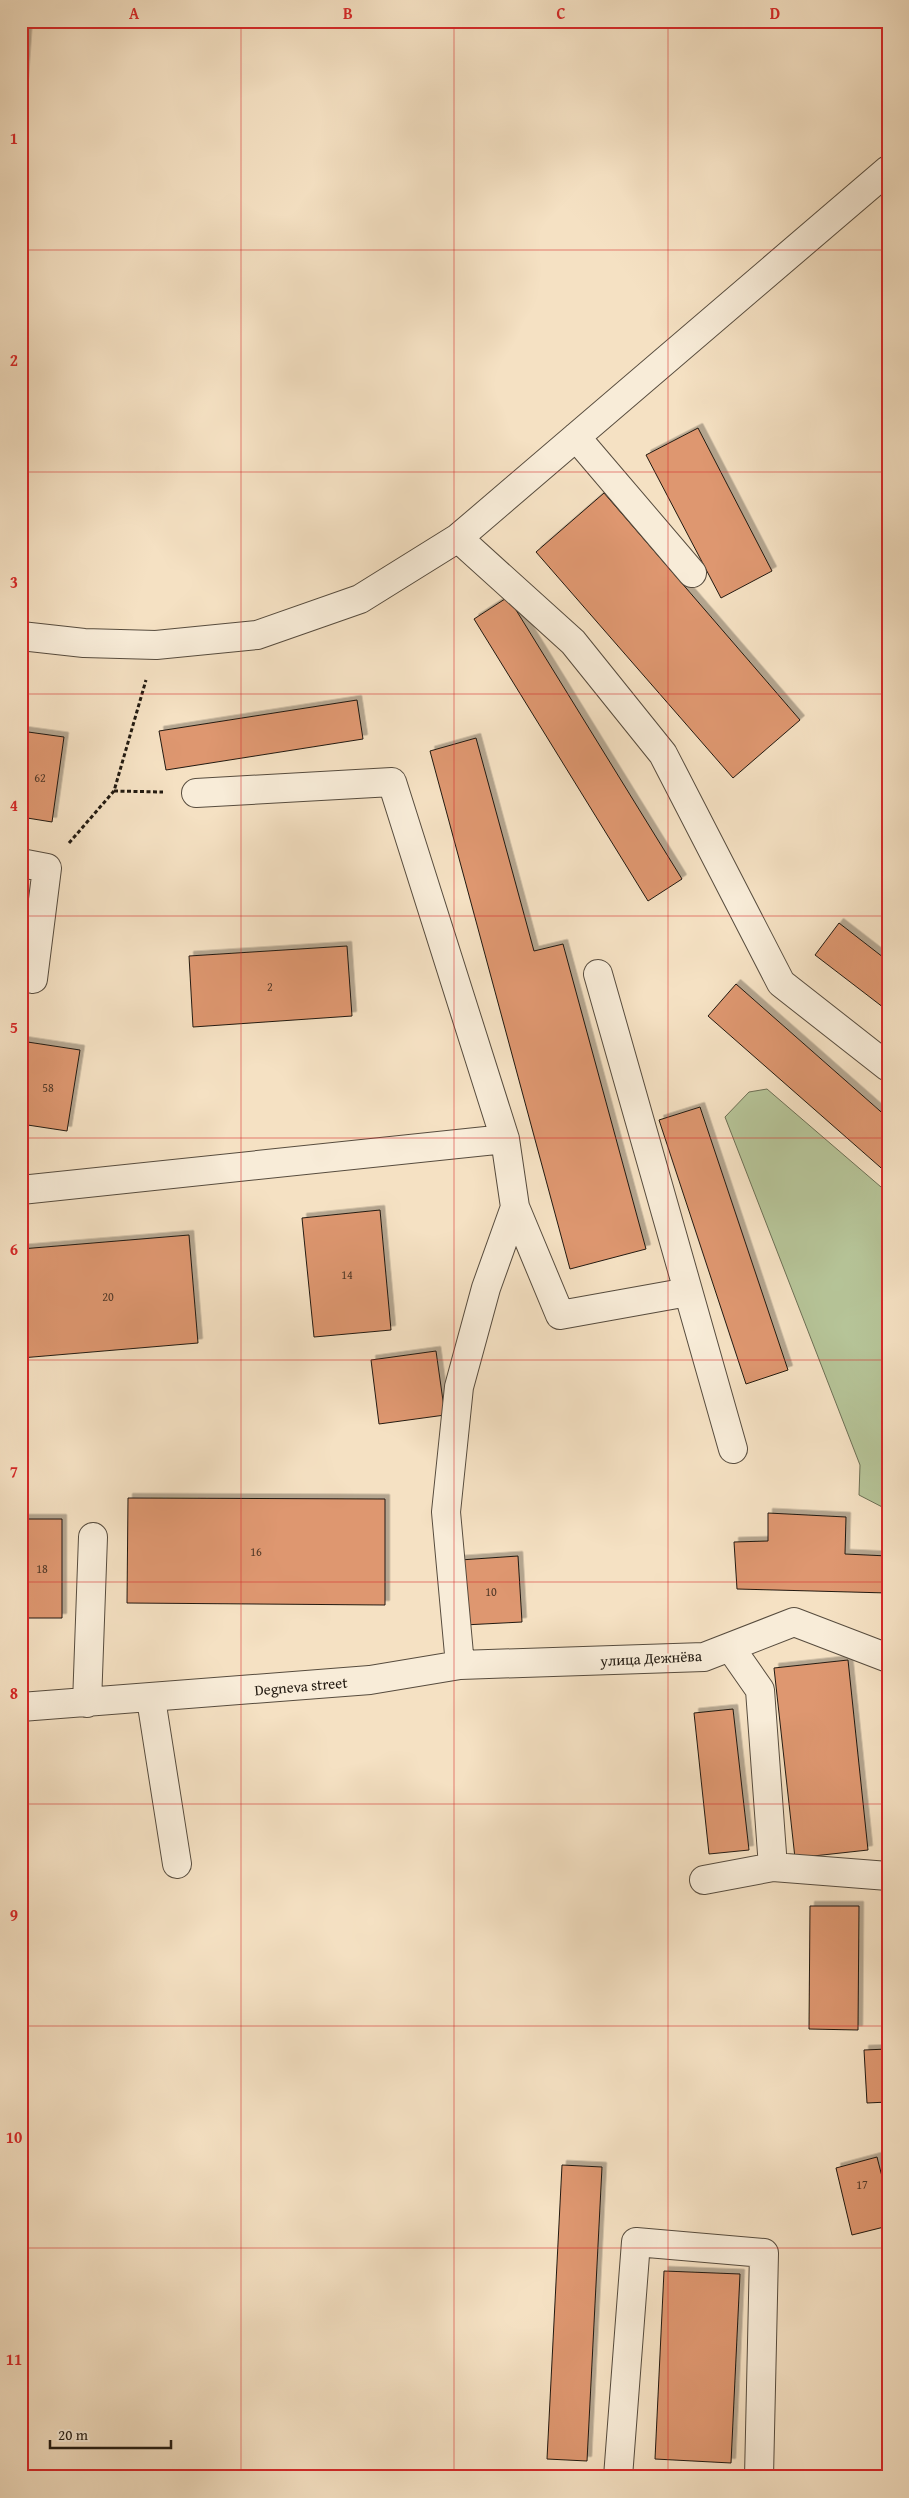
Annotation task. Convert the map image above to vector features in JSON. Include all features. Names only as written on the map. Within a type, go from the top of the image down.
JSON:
[{"type":"street","points":[[21,636],[84,643],[156,645],[257,635],[360,599],[458,538],[888,170]]},
{"type":"street","points":[[576,437],[692,573]]},
{"type":"street","points":[[458,538],[573,642],[663,754],[781,983],[888,1067]]},
{"type":"street","points":[[196,793],[392,782],[505,1139],[515,1207],[560,1315],[688,1292]]},
{"type":"street","points":[[21,863],[48,868],[33,979],[21,977]]},
{"type":"street","points":[[598,974],[733,1449]]},
{"type":"street","points":[[21,1190],[505,1139]]},
{"type":"street","points":[[460,1665],[446,1512],[459,1387],[486,1288],[515,1207]]},
{"type":"street","points":[[87,1703],[93,1537]]},
{"type":"street","points":[[773,1867],[760,1690],[730,1647],[794,1622],[888,1658]]},
{"type":"street","name":"Degneva street","points":[[21,1708],[370,1680],[460,1665],[704,1657],[730,1647]]},
{"type":"street","points":[[151,1699],[177,1864]]},
{"type":"street","points":[[704,1880],[773,1867],[888,1876]]},
{"type":"street","points":[[618,2477],[636,2242],[764,2252],[759,2477]]},
{"type":"path","points":[[48,868],[114,791],[156,645]]},
{"type":"path","points":[[114,791],[196,793]]},
{"type":"green space","points":[[767,1089],[888,1193],[888,1510],[859,1495],[860,1465],[725,1117],[749,1092]]},
{"type":"building","points":[[21,21],[28,21],[22,107],[21,106]]},
{"type":"building","points":[[698,428],[772,571],[721,598],[646,455]]},
{"type":"building","points":[[604,493],[800,720],[733,778],[536,552]]},
{"type":"building","points":[[508,597],[682,879],[648,901],[474,619]]},
{"type":"building","points":[[357,700],[363,739],[166,770],[159,731]]},
{"type":"building","points":[[21,731],[64,737],[52,822],[21,817]]},
{"type":"building","points":[[476,738],[534,951],[563,944],[646,1249],[570,1269],[430,751]]},
{"type":"building","points":[[839,923],[888,961],[888,1011],[815,955]]},
{"type":"building","points":[[347,946],[352,1016],[193,1027],[189,956]]},
{"type":"building","points":[[736,984],[888,1118],[888,1174],[708,1016]]},
{"type":"building","points":[[21,1041],[80,1050],[67,1131],[21,1124]]},
{"type":"building","points":[[700,1107],[788,1370],[746,1384],[659,1120]]},
{"type":"building","points":[[380,1210],[391,1330],[314,1337],[302,1218]]},
{"type":"building","points":[[189,1235],[198,1343],[21,1358],[21,1249]]},
{"type":"building","points":[[436,1351],[445,1415],[379,1424],[371,1360]]},
{"type":"building","points":[[128,1498],[385,1499],[385,1605],[127,1603]]},
{"type":"building","points":[[768,1513],[846,1517],[845,1554],[888,1556],[888,1593],[737,1589],[734,1542],[768,1541]]},
{"type":"building","points":[[21,1519],[62,1519],[62,1618],[21,1618]]},
{"type":"building","points":[[518,1556],[522,1622],[464,1625],[460,1560]]},
{"type":"building","points":[[848,1660],[868,1850],[795,1858],[774,1668]]},
{"type":"building","points":[[733,1709],[749,1850],[709,1854],[694,1713]]},
{"type":"building","points":[[810,1906],[859,1906],[858,2030],[809,2029]]},
{"type":"building","points":[[888,2049],[888,2102],[867,2103],[864,2050]]},
{"type":"building","points":[[877,2157],[888,2200],[888,2226],[852,2235],[836,2168]]},
{"type":"building","points":[[562,2165],[602,2167],[587,2461],[547,2459]]},
{"type":"building","points":[[664,2271],[740,2274],[731,2463],[655,2459]]}]
